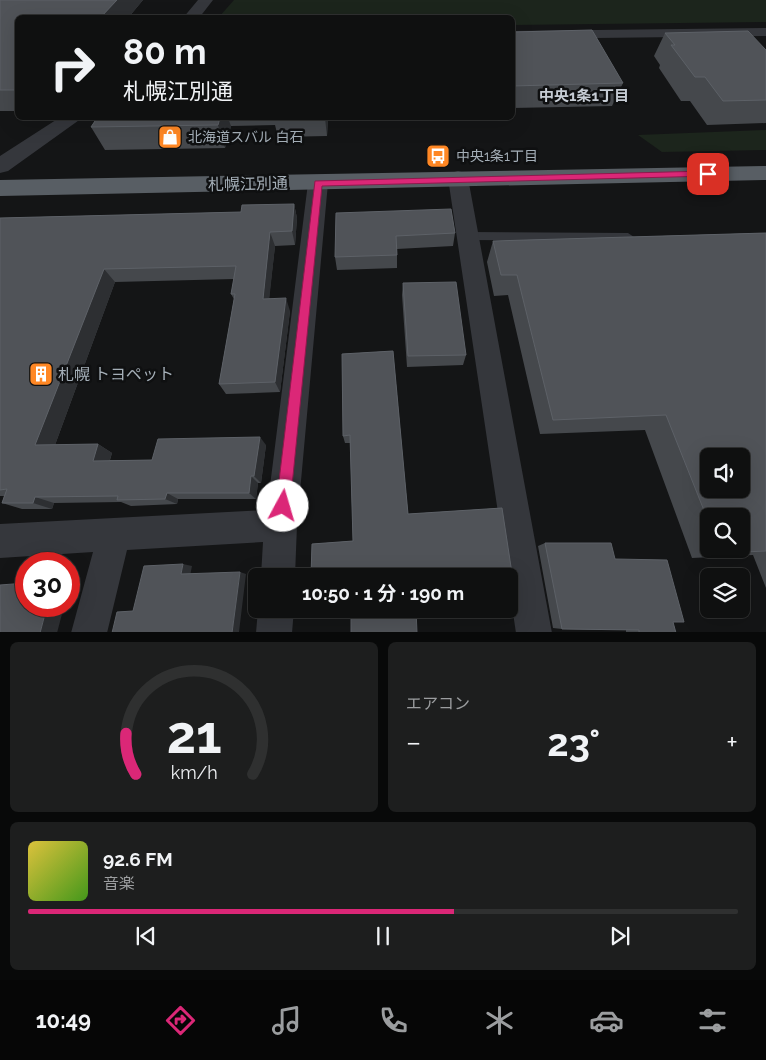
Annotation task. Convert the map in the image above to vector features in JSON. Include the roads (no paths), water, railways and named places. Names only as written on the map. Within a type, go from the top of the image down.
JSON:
[{"type":"highway","name":"札幌江別通","points":[[0,188],[766,173]]},
{"type":"street","points":[[193,15],[206,0]]},
{"type":"street","points":[[515,36],[766,32]]},
{"type":"street","points":[[0,166],[69,120]]},
{"type":"street","points":[[458,178],[534,632]]},
{"type":"street","points":[[278,568],[281,525],[318,183]]},
{"type":"street","points":[[0,541],[281,525]]},
{"type":"street","points":[[89,632],[114,536]]},
{"type":"street","points":[[274,632],[275,618]]},
{"type":"lane","points":[[468,236],[637,237]]},
{"type":"place","name":"北海道スバル 白石","points":[[170,137]]},
{"type":"place","name":"中央1条1丁目","points":[[438,156]]},
{"type":"place","name":"札幌 トヨペット","points":[[41,374]]},
{"type":"district","name":"中央1条1丁目","points":[[584,96]]}]
